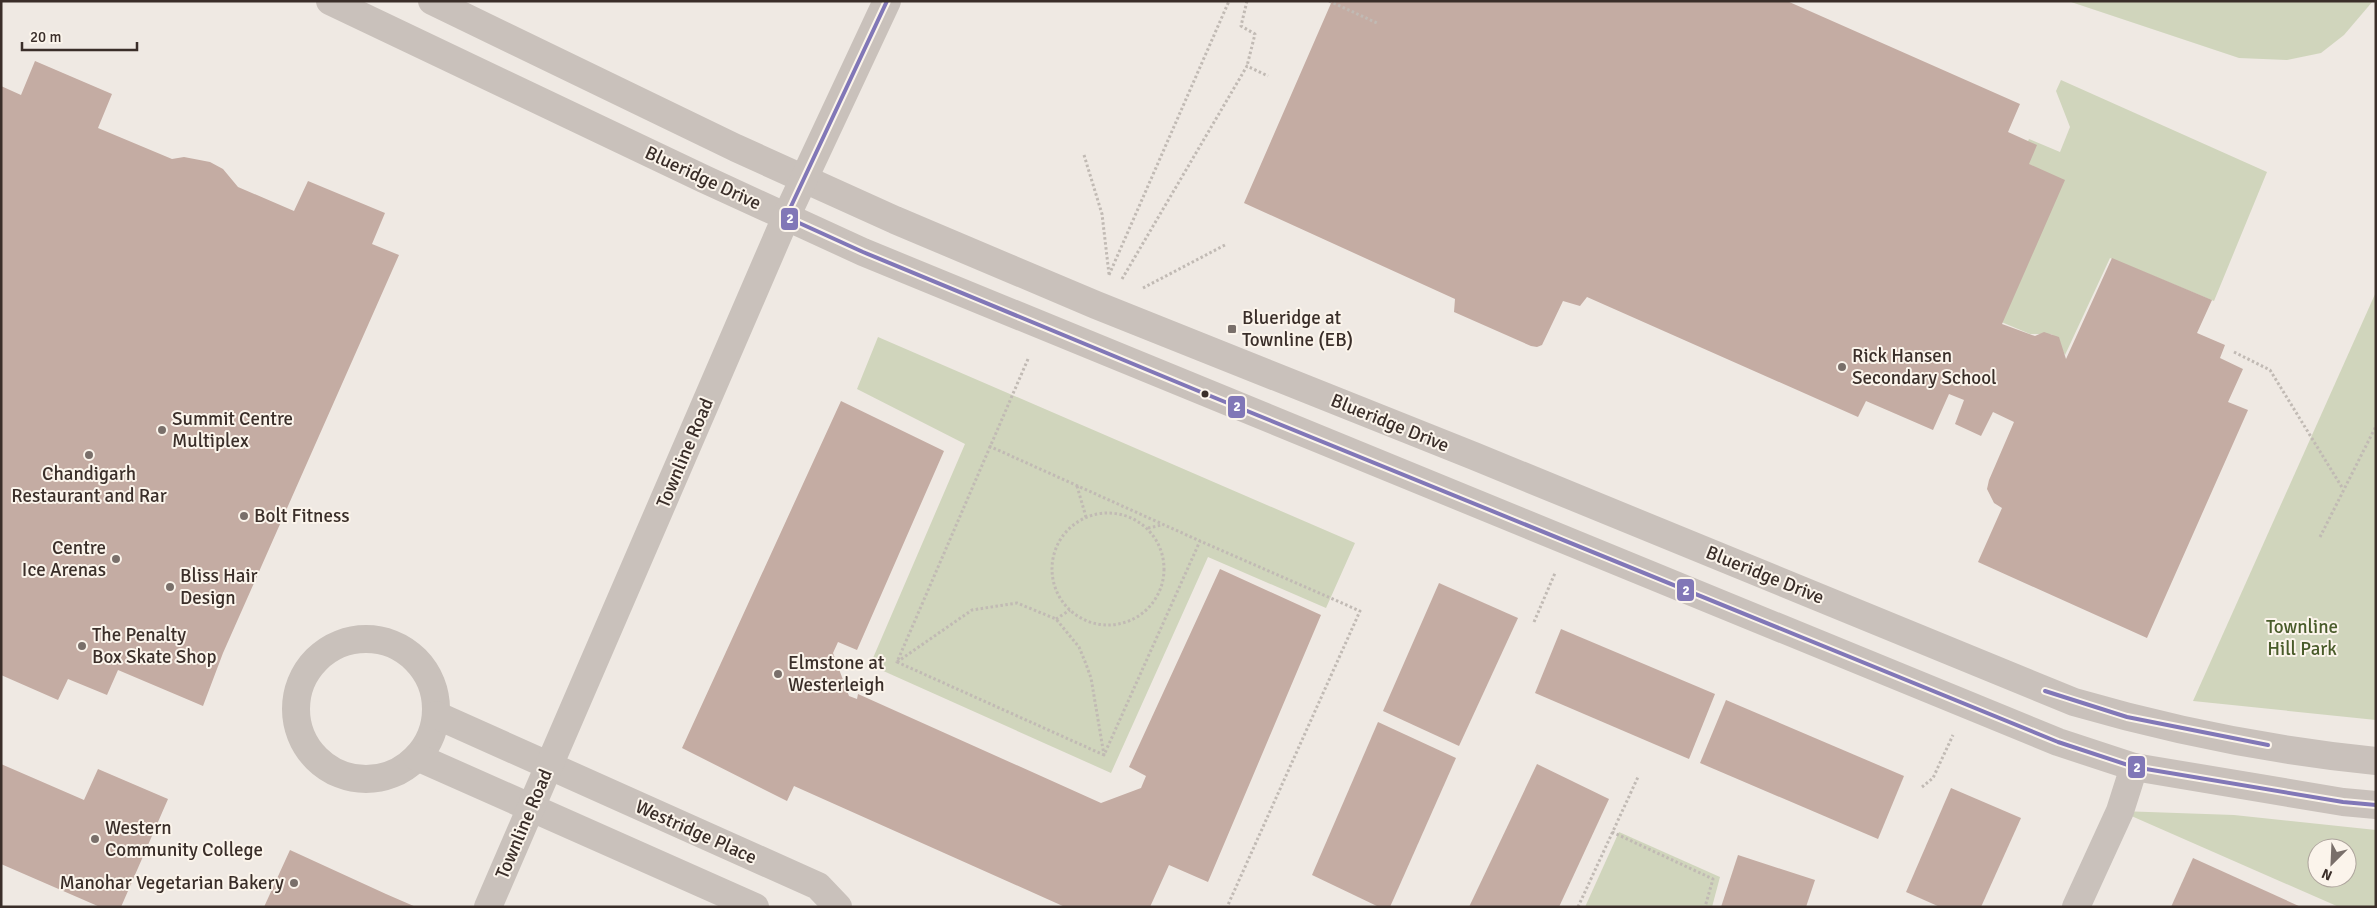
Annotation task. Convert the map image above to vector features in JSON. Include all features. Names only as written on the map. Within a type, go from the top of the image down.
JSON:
[{"type":"street","name":"Blueridge Drive","points":[[330,1],[863,252],[1180,384],[2058,742],[2134,767],[2343,802],[2376,805]]},
{"type":"street","name":"Blueridge Drive","points":[[432,1],[804,179],[1096,305],[1474,456],[2074,702],[2142,722],[2342,758],[2376,761]]},
{"type":"street","name":"Townline Road","points":[[488,907],[786,217],[887,1]]},
{"type":"street","points":[[369,639],[391,644],[411,655],[426,672],[434,693],[436,715],[430,737],[418,757],[399,771],[376,779],[353,778],[330,770],[312,754],[300,734],[296,711],[299,687],[310,667],[326,652],[346,642],[369,639]]},
{"type":"street","name":"Westridge Place","points":[[436,715],[818,886],[838,907]]},
{"type":"street","points":[[418,757],[755,907]]},
{"type":"street","points":[[2076,907],[2120,811],[2134,767]]},
{"type":"path","points":[[1096,305],[1229,1]]},
{"type":"path","points":[[1120,281],[1247,66],[1255,34],[1241,26],[1247,1]]},
{"type":"path","points":[[1329,1],[1376,23]]},
{"type":"path","points":[[1247,66],[1268,76]]},
{"type":"path","points":[[1084,155],[1102,214],[1109,275]]},
{"type":"path","points":[[1141,289],[1225,245]]},
{"type":"path","points":[[1109,275],[1127,284]]},
{"type":"path","points":[[2234,352],[2270,370],[2344,490]]},
{"type":"path","points":[[896,662],[1028,359]]},
{"type":"path","points":[[2320,537],[2376,426]]},
{"type":"path","points":[[989,446],[1360,611],[1228,907]]},
{"type":"path","points":[[1077,486],[1086,517]]},
{"type":"path","points":[[1114,512],[1132,517],[1148,528],[1159,542],[1165,561],[1164,580],[1158,597],[1146,612],[1130,622],[1111,625],[1093,623],[1070,610],[1062,602],[1054,586],[1052,567],[1055,548],[1064,532],[1078,520],[1095,513],[1114,512]]},
{"type":"path","points":[[1148,528],[1164,525]]},
{"type":"path","points":[[1104,755],[1200,541]]},
{"type":"path","points":[[1534,622],[1555,573]]},
{"type":"path","points":[[896,662],[972,610],[1017,603],[1056,619],[1079,647],[1091,678],[1104,755]]},
{"type":"path","points":[[1056,619],[1070,610]]},
{"type":"path","points":[[896,662],[1104,755]]},
{"type":"path","points":[[1922,787],[1933,778],[1953,735]]},
{"type":"path","points":[[1578,907],[1638,777]]},
{"type":"path","points":[[1612,832],[1713,879],[1705,907]]},
{"type":"green space","points":[[2068,1],[2373,1],[2344,35],[2321,53],[2287,60],[2239,58]]},
{"type":"green space","points":[[2061,80],[2267,172],[2214,301],[2110,258],[2065,355],[2056,337],[2051,334],[2030,334],[1999,321],[2017,166],[2029,139],[2060,152],[2070,127],[2056,91]]},
{"type":"green space","name":"Townline Hill Park","points":[[2376,292],[2376,720],[2193,701]]},
{"type":"green space","points":[[878,337],[1355,543],[1326,608],[1208,557],[1111,773],[870,665],[965,444],[857,389]]},
{"type":"green space","points":[[2120,811],[2234,815],[2376,830],[2376,907],[2339,907]]},
{"type":"green space","points":[[1619,832],[1720,877],[1712,907],[1585,907]]},
{"type":"building","points":[[1332,1],[1787,1],[2020,104],[2008,132],[2037,145],[2029,164],[2065,180],[2002,324],[2035,336],[2044,332],[2059,337],[2066,359],[2112,258],[2212,300],[2197,333],[2225,345],[2220,358],[2243,369],[2228,402],[2248,410],[2147,638],[1978,562],[2002,508],[1994,503],[1987,489],[1989,480],[2014,422],[1993,412],[1981,436],[1955,424],[1964,400],[1949,394],[1933,430],[1866,401],[1858,417],[1587,297],[1580,306],[1563,301],[1542,345],[1537,347],[1531,346],[1454,312],[1455,299],[1244,203]]},
{"type":"building","name":"Summit Centre Multiplex","points":[[35,61],[112,94],[98,128],[172,159],[184,157],[210,162],[223,169],[238,187],[294,211],[308,181],[385,213],[372,244],[399,255],[223,653],[203,706],[118,670],[107,695],[68,679],[58,700],[1,675],[1,86],[21,95]]},
{"type":"building","name":"Elmstone at Westerleigh","points":[[841,401],[944,451],[857,650],[838,642],[833,653],[849,696],[857,699],[858,694],[1101,803],[1141,788],[1146,776],[1129,767],[1220,569],[1321,615],[1208,882],[1169,865],[1150,907],[1065,907],[794,786],[787,801],[682,748]]},
{"type":"building","points":[[1439,583],[1518,618],[1459,746],[1383,711]]},
{"type":"building","points":[[1561,629],[1715,694],[1689,759],[1535,693]]},
{"type":"building","points":[[1726,700],[1904,776],[1878,839],[1700,763]]},
{"type":"building","points":[[1378,722],[1456,758],[1390,907],[1379,907],[1312,875]]},
{"type":"building","points":[[1,764],[84,800],[98,769],[168,799],[121,907],[100,907],[1,864]]},
{"type":"building","points":[[1537,764],[1609,799],[1559,907],[1469,907]]},
{"type":"building","points":[[1951,788],[2021,818],[1981,907],[1940,907],[1906,892]]},
{"type":"building","points":[[290,850],[386,894],[416,907],[264,907]]},
{"type":"building","points":[[1738,855],[1815,880],[1806,907],[1721,907]]},
{"type":"building","points":[[2193,858],[2301,907],[2171,907]]},
{"type":"transit line","name":"2","points":[[887,1],[786,217],[863,252],[1208,395],[2058,742],[2134,767],[2343,802],[2376,805]]},
{"type":"transit line","name":"2","points":[[2045,691],[2127,717],[2268,745]]},
{"type":"place","name":"Blueridge at Townline (EB)","points":[[1232,329]]},
{"type":"place","name":"Rick Hansen Secondary School","points":[[1842,367]]},
{"type":"place","name":"Summit Centre Multiplex","points":[[162,430]]},
{"type":"place","name":"Chandigarh Restaurant and Rar","points":[[89,455]]},
{"type":"place","name":"Bolt Fitness","points":[[244,516]]},
{"type":"place","name":"Centre Ice Arenas","points":[[116,559]]},
{"type":"place","name":"Bliss Hair Design","points":[[170,587]]},
{"type":"place","name":"The Penalty Box Skate Shop","points":[[82,646]]},
{"type":"place","name":"Elmstone at Westerleigh","points":[[778,674]]},
{"type":"place","name":"Western Community College","points":[[95,839]]},
{"type":"place","name":"Manohar Vegetarian Bakery","points":[[294,883]]}]
